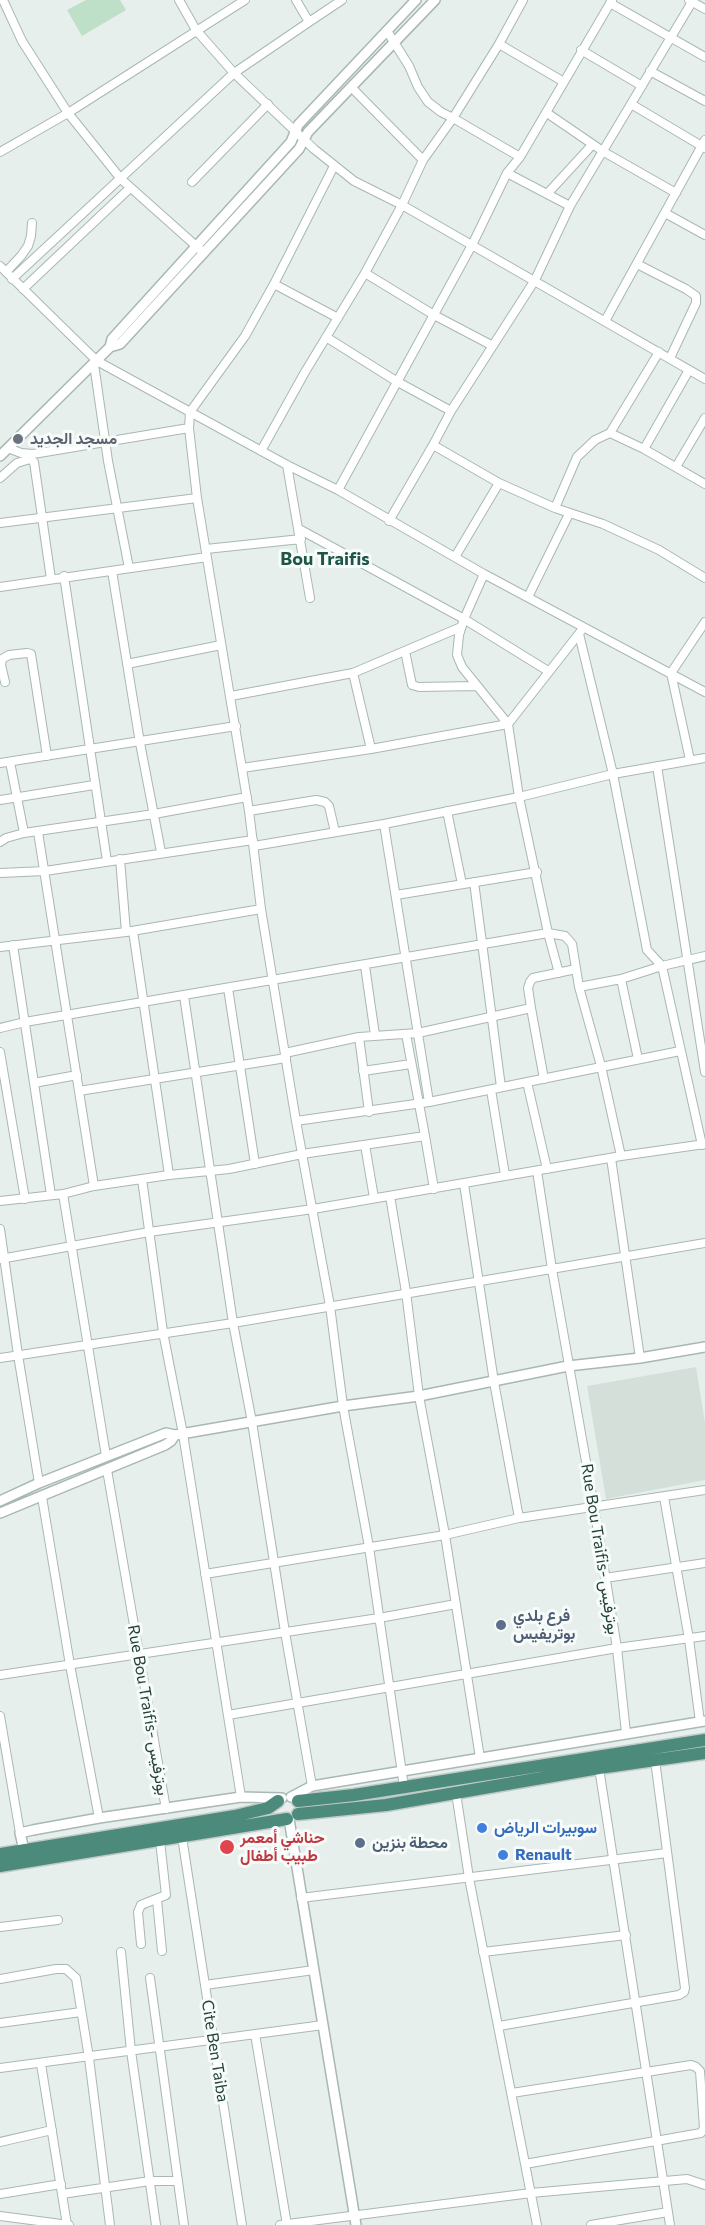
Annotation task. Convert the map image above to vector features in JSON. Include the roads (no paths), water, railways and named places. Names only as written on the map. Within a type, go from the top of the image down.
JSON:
[{"type":"highway","points":[[0,1854],[235,1816],[268,1808],[287,1799],[404,1787],[705,1740]]},
{"type":"highway","points":[[0,1866],[599,1768],[705,1753]]},
{"type":"highway","points":[[287,1799],[278,1813],[291,1818]]},
{"type":"highway","points":[[287,1799],[300,1809],[291,1818]]},
{"type":"street","points":[[3,0],[22,40],[68,113],[121,179],[201,250]]},
{"type":"street","points":[[179,0],[196,30],[234,73],[304,139],[354,181],[472,244],[705,379]]},
{"type":"street","points":[[0,152],[68,113],[245,0]]},
{"type":"street","points":[[296,0],[309,22]]},
{"type":"street","points":[[12,279],[234,73],[342,0]]},
{"type":"street","points":[[201,250],[291,142],[298,125],[416,0]]},
{"type":"street","points":[[0,456],[110,347],[112,339],[299,149],[308,132],[435,0]]},
{"type":"street","points":[[261,451],[365,273],[402,205],[423,160],[453,118],[499,44],[523,0]]},
{"type":"street","points":[[389,521],[451,411],[535,280],[570,206],[604,152],[690,1],[705,9]]},
{"type":"street","points":[[338,490],[472,244],[507,173],[520,157],[547,113],[581,50],[611,2],[705,57]]},
{"type":"street","points":[[387,31],[428,102],[441,112],[520,157]]},
{"type":"street","points":[[499,44],[564,82]]},
{"type":"street","points":[[581,50],[642,86]]},
{"type":"street","points":[[650,71],[705,101]]},
{"type":"street","points":[[351,87],[423,160]]},
{"type":"street","points":[[192,182],[268,105]]},
{"type":"street","points":[[605,321],[704,145],[631,105]]},
{"type":"street","points":[[547,113],[592,145],[676,193]]},
{"type":"street","points":[[548,193],[592,145]]},
{"type":"street","points":[[334,166],[245,336],[190,412],[189,428],[197,498],[254,843],[261,909],[296,1121],[330,1306],[343,1406],[369,1547],[404,1787]]},
{"type":"street","points":[[507,173],[570,206]]},
{"type":"street","points":[[23,288],[130,188]]},
{"type":"street","points":[[665,213],[705,234]]},
{"type":"street","points":[[32,222],[28,246],[21,256],[3,269],[95,362],[338,490],[389,521],[528,597],[582,631],[671,673],[705,693]]},
{"type":"street","points":[[637,264],[696,296],[696,303],[670,358]]},
{"type":"street","points":[[365,273],[434,315],[493,346]]},
{"type":"street","points":[[274,284],[338,318]]},
{"type":"street","points":[[326,337],[396,381],[451,411]]},
{"type":"street","points":[[555,508],[577,457],[595,440],[610,433],[659,352]]},
{"type":"street","points":[[95,362],[105,443],[129,568]]},
{"type":"street","points":[[644,449],[689,370]]},
{"type":"street","points":[[676,467],[705,418]]},
{"type":"street","points":[[8,448],[21,453],[33,454],[189,428]]},
{"type":"street","points":[[610,433],[644,449],[705,484]]},
{"type":"street","points":[[433,445],[499,483],[569,514],[603,524],[659,550],[705,578]]},
{"type":"street","points":[[0,478],[17,463],[32,460],[51,579]]},
{"type":"street","points":[[287,465],[310,598]]},
{"type":"street","points":[[455,557],[499,483]]},
{"type":"street","points":[[0,523],[197,498]]},
{"type":"street","points":[[528,597],[569,514]]},
{"type":"street","points":[[299,529],[548,671]]},
{"type":"street","points":[[0,587],[64,576],[112,571],[206,553],[301,539]]},
{"type":"street","points":[[112,571],[161,852]]},
{"type":"street","points":[[484,574],[462,623],[458,645],[459,660],[476,686],[508,724],[519,797],[537,872],[548,933],[559,973]]},
{"type":"street","points":[[64,576],[88,750],[107,861]]},
{"type":"street","points":[[690,760],[671,673],[705,622]]},
{"type":"street","points":[[231,696],[353,673],[462,623]]},
{"type":"street","points":[[242,768],[371,749],[508,724],[582,631]]},
{"type":"street","points":[[2,1259],[149,1232],[313,1209],[547,1168],[703,1144],[662,966],[647,950],[613,774],[582,631]]},
{"type":"street","points":[[127,664],[221,645]]},
{"type":"street","points":[[405,651],[412,685],[419,687],[476,686]]},
{"type":"street","points":[[5,682],[2,659],[9,655],[27,652],[31,654],[47,756]]},
{"type":"street","points":[[353,673],[371,749]]},
{"type":"street","points":[[0,763],[236,726]]},
{"type":"street","points":[[0,873],[45,871],[161,852],[254,843],[384,824],[519,797],[613,774],[705,758]]},
{"type":"street","points":[[10,762],[24,833]]},
{"type":"street","points":[[657,766],[705,1072]]},
{"type":"street","points":[[0,800],[94,785]]},
{"type":"street","points":[[0,842],[24,833],[154,814],[247,797]]},
{"type":"street","points":[[249,811],[316,800],[325,802],[329,806],[334,832]]},
{"type":"street","points":[[447,811],[462,884]]},
{"type":"street","points":[[384,824],[429,1102]]},
{"type":"street","points":[[38,832],[94,1186]]},
{"type":"street","points":[[120,859],[129,932],[145,1003],[169,1175]]},
{"type":"street","points":[[396,895],[537,872]]},
{"type":"street","points":[[474,882],[501,1087]]},
{"type":"street","points":[[0,947],[129,932],[261,909]]},
{"type":"street","points":[[0,1028],[68,1014],[365,966],[548,933],[569,939],[572,944],[579,987],[602,1066],[621,1156]]},
{"type":"street","points":[[13,945],[51,1195]]},
{"type":"street","points":[[579,987],[621,979],[705,956]]},
{"type":"street","points":[[365,966],[375,1035]]},
{"type":"street","points":[[544,1079],[528,988],[533,978],[576,969]]},
{"type":"street","points":[[621,979],[638,1059]]},
{"type":"street","points":[[228,988],[255,1164]]},
{"type":"street","points":[[184,996],[233,1323],[252,1422],[312,1786]]},
{"type":"street","points":[[80,1091],[240,1065],[375,1035],[418,1033],[531,1008]]},
{"type":"street","points":[[406,1034],[434,1189]]},
{"type":"street","points":[[359,1038],[369,1112]]},
{"type":"street","points":[[296,1121],[429,1102],[680,1051]]},
{"type":"street","points":[[0,1052],[25,1199]]},
{"type":"street","points":[[363,1071],[411,1064]]},
{"type":"street","points":[[34,1083],[77,1075]]},
{"type":"street","points":[[527,1082],[547,1168]]},
{"type":"street","points":[[491,1090],[506,1176]]},
{"type":"street","points":[[0,1108],[9,1107]]},
{"type":"street","points":[[0,1201],[63,1194],[94,1186],[229,1168],[302,1154],[425,1136]]},
{"type":"street","points":[[365,1145],[374,1198]]},
{"type":"street","points":[[610,1158],[640,1358]]},
{"type":"street","name":"Rue Bou Traifis- بوترفيس","points":[[537,1171],[568,1366],[594,1507],[616,1648],[626,1733]]},
{"type":"street","points":[[142,1179],[179,1434],[205,1574],[241,1797]]},
{"type":"street","points":[[464,1184],[494,1382],[519,1518]]},
{"type":"street","points":[[63,1194],[86,1346],[106,1456]]},
{"type":"street","points":[[390,1196],[406,1292],[419,1396],[445,1534],[480,1758]]},
{"type":"street","points":[[0,1229],[2,1259],[39,1483]]},
{"type":"street","points":[[0,1358],[233,1323],[705,1243]]},
{"type":"street","points":[[0,1501],[39,1483],[166,1433],[179,1434],[343,1406],[419,1396],[568,1366],[640,1358],[705,1347]]},
{"type":"street","points":[[0,1513],[107,1470],[171,1441],[179,1434]]},
{"type":"street","name":"Rue Bou Traifis- بوترفيس","points":[[107,1470],[137,1653],[166,1809]]},
{"type":"street","points":[[205,1574],[445,1534],[519,1518],[705,1490]]},
{"type":"street","points":[[42,1497],[69,1665],[99,1818]]},
{"type":"street","points":[[20,1833],[99,1818],[241,1797],[287,1799],[312,1786],[702,1721],[664,1497]]},
{"type":"street","points":[[605,1578],[705,1563]]},
{"type":"street","points":[[0,1675],[379,1618],[456,1604]]},
{"type":"street","points":[[228,1716],[616,1648],[705,1636]]},
{"type":"street","points":[[0,1716],[24,1850]]},
{"type":"street","points":[[500,2026],[679,1995],[686,1988],[655,1760]]},
{"type":"street","points":[[599,1768],[670,2225]]},
{"type":"street","points":[[456,1793],[469,1878],[500,2026],[537,2225]]},
{"type":"street","points":[[291,1818],[301,1898],[355,2220]]},
{"type":"street","points":[[182,1837],[205,1985]]},
{"type":"street","points":[[141,1944],[138,1912],[141,1905],[148,1900],[157,1900],[166,1895],[160,1841]]},
{"type":"street","points":[[301,1898],[433,1880],[469,1878],[668,1853]]},
{"type":"street","points":[[157,1900],[162,1951]]},
{"type":"street","points":[[0,1928],[58,1920]]},
{"type":"street","points":[[483,1952],[626,1935]]},
{"type":"street","points":[[121,1952],[131,2051],[156,2225]]},
{"type":"street","points":[[0,1979],[56,1969],[66,1969],[76,1978],[89,2058],[110,2225]]},
{"type":"street","name":"Cite Ben Taiba","points":[[242,2225],[205,1985],[314,1970]]},
{"type":"street","points":[[150,1978],[184,2225]]},
{"type":"street","points":[[0,2023],[81,2012]]},
{"type":"street","points":[[0,2068],[89,2058],[323,2025]]},
{"type":"street","points":[[255,2034],[287,2225]]},
{"type":"street","points":[[0,2216],[68,2225],[42,2064]]},
{"type":"street","points":[[512,2093],[691,2065],[700,2072],[702,2133],[525,2164]]},
{"type":"street","points":[[0,2142],[52,2130]]},
{"type":"street","points":[[280,2225],[355,2220],[531,2193],[663,2181],[687,2180],[705,2185]]},
{"type":"street","points":[[62,2194],[150,2181],[177,2181]]},
{"type":"street","points":[[0,2194],[61,2184]]},
{"type":"street","points":[[591,2225],[668,2212]]},
{"type":"place","name":"مسجد الجديد","points":[[18,439]]},
{"type":"place","name":"فرع بلدي بوتريفيس","points":[[501,1625]]},
{"type":"place","name":"سوبيرات الرياض","points":[[482,1828]]},
{"type":"place","name":"محطة بنزين","points":[[360,1843]]},
{"type":"place","name":"حناشي أمعمر طبيب أطفال","points":[[227,1847]]},
{"type":"place","name":"Renault","points":[[503,1855]]},
{"type":"district","name":"Bou Traifis","points":[[325,559]]}]
